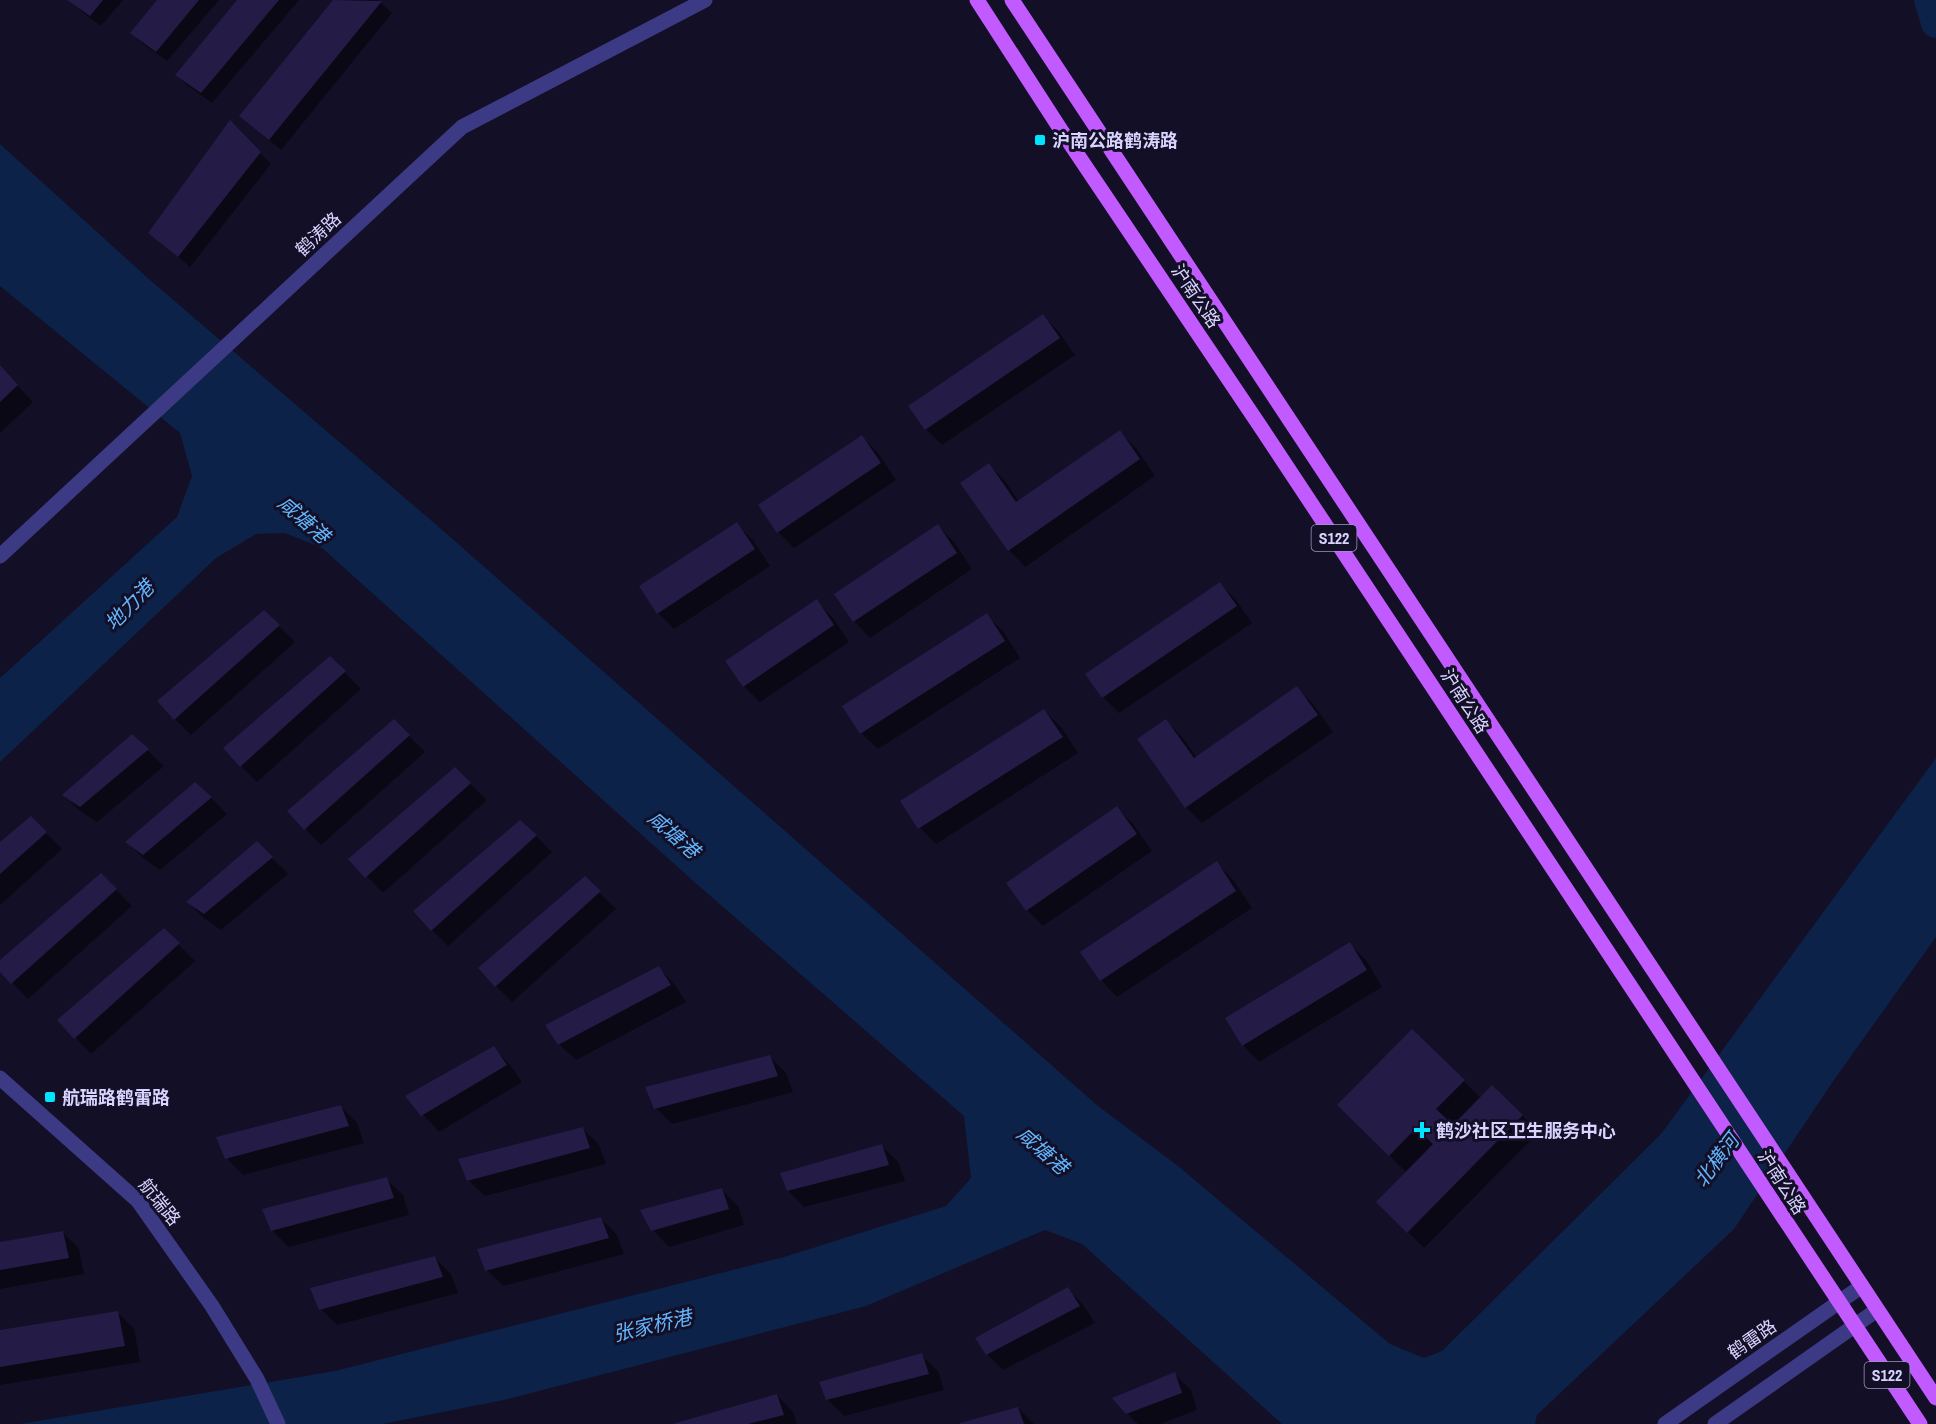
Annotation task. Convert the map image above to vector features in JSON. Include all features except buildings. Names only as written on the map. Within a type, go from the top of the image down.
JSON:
[{"type":"main road","name":"沪南公路","points":[[977,0],[1060,130],[1281,458],[1920,1424]]},
{"type":"main road","name":"沪南公路","points":[[1012,0],[1936,1398]]},
{"type":"street","name":"鹤涛路","points":[[0,556],[462,127],[705,0]]},
{"type":"street","name":"航瑞路","points":[[0,1078],[138,1202],[212,1306],[257,1379],[278,1424]]},
{"type":"street","name":"鹤雷路","points":[[1665,1424],[1862,1286]]},
{"type":"street","points":[[1714,1424],[1877,1310]]},
{"type":"water","points":[[0,144],[150,280],[440,528],[1098,1106],[1178,1166],[1390,1344],[1424,1358],[1442,1351],[1661,1134],[1936,758],[1936,937],[1834,1080],[1734,1229],[1537,1415],[1535,1424],[1282,1424],[1082,1244],[1045,1230],[866,1306],[504,1400],[382,1424],[20,1424],[335,1371],[784,1257],[946,1206],[971,1178],[964,1116],[700,887],[322,548],[285,533],[256,534],[216,558],[0,762],[0,678],[177,517],[192,476],[180,433],[0,286]]},
{"type":"waterway","points":[[1929,0],[1936,23]]},
{"type":"place","name":"沪南公路鹤涛路","points":[[1040,140]]},
{"type":"place","name":"航瑞路鹤雷路","points":[[50,1097]]},
{"type":"place","name":"鹤沙社区卫生服务中心","points":[[1422,1130]]},
{"type":"water label","name":"咸塘港","points":[[304,519]]},
{"type":"water label","name":"地力港","points":[[129,605]]},
{"type":"water label","name":"咸塘港","points":[[674,834]]},
{"type":"water label","name":"咸塘港","points":[[1043,1150]]},
{"type":"water label","name":"北横河","points":[[1716,1160]]},
{"type":"water label","name":"张家桥港","points":[[652,1325]]}]
